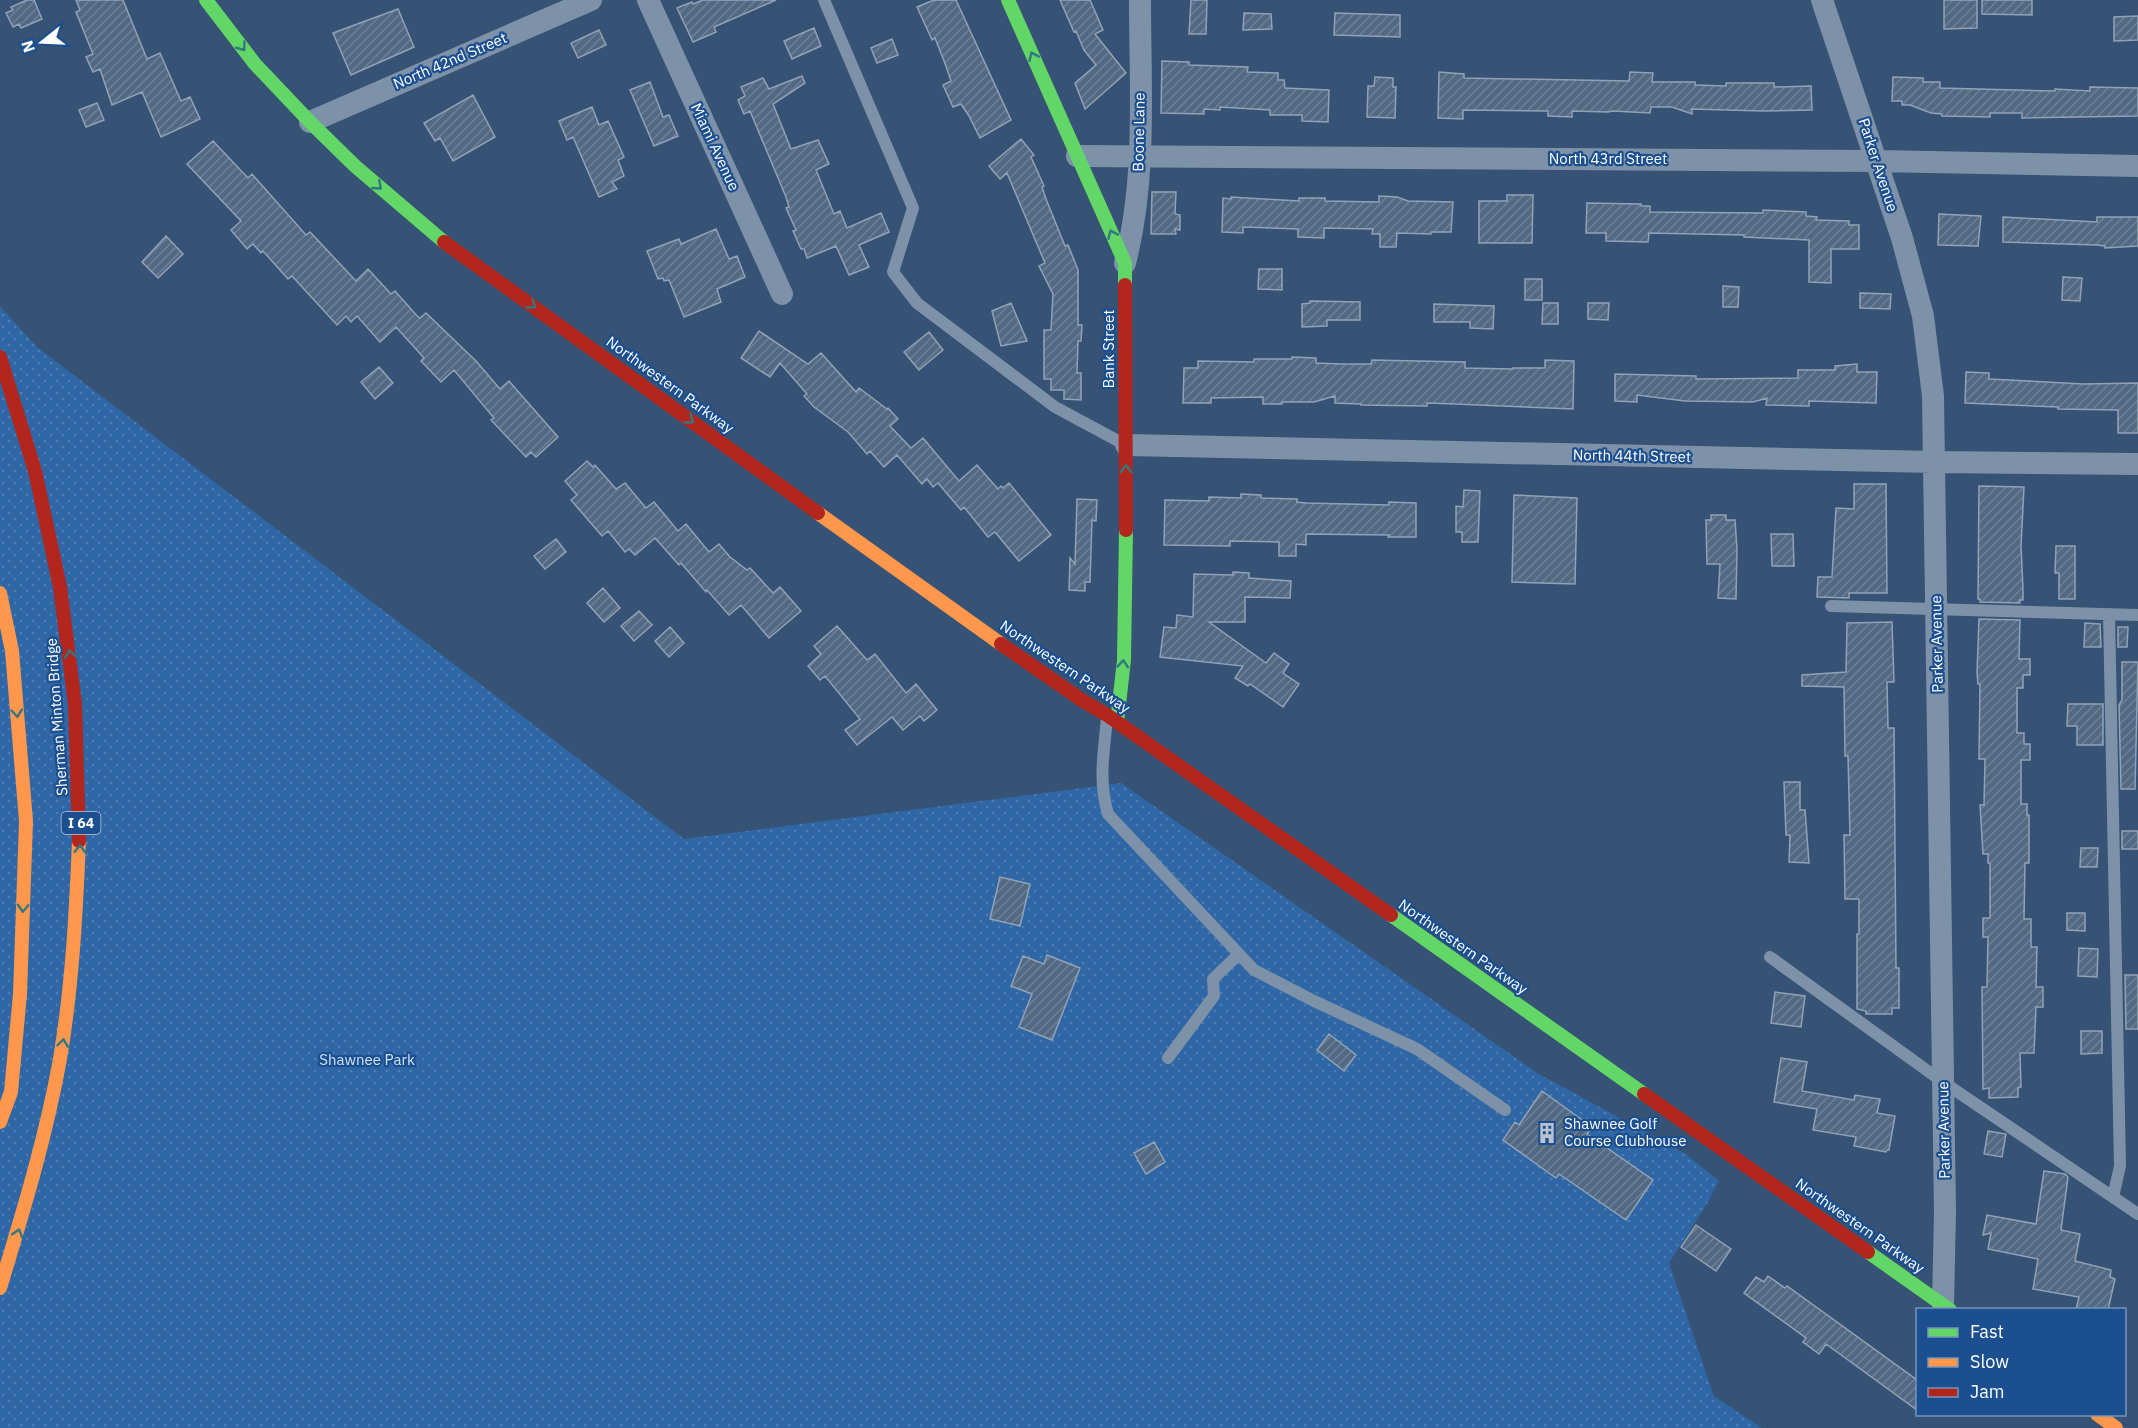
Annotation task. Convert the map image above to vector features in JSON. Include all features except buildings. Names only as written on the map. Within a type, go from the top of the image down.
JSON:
[{"type":"main road","name":"Northwestern Parkway","points":[[206,0],[255,64],[310,122],[355,166],[440,239],[957,613],[1083,701],[1112,718],[1946,1307]]},
{"type":"main road","name":"Bank Street","points":[[1008,0],[1125,263],[1124,660],[1112,718]]},
{"type":"main road","name":"Sherman Minton Bridge","points":[[0,357],[20,413],[47,516],[59,577],[75,694],[81,821],[78,895],[63,1047],[54,1097],[33,1185],[0,1288]]},
{"type":"main road","points":[[0,398],[35,522],[45,571],[62,679],[69,767],[67,887],[58,1002],[29,1161],[0,1250]]},
{"type":"main road","points":[[0,593],[12,651],[26,821],[20,994],[11,1092],[0,1122]]},
{"type":"main road","points":[[2100,1416],[2116,1428]]},
{"type":"street","name":"North 42nd Street","points":[[310,122],[591,0]]},
{"type":"street","name":"Miami Avenue","points":[[648,0],[782,294]]},
{"type":"street","name":"Boone Lane","points":[[1125,263],[1133,234],[1140,155],[1140,0]]},
{"type":"street","name":"Parker Avenue","points":[[1822,0],[1877,161],[1923,316],[1933,396],[1946,1307]]},
{"type":"street","name":"North 43rd Street","points":[[1077,156],[1877,161],[2138,166]]},
{"type":"street","name":"North 44th Street","points":[[1126,445],[1935,462],[2138,464]]},
{"type":"lane","points":[[824,0],[913,208],[893,272],[917,303],[1055,407],[1126,445]]},
{"type":"lane","points":[[1831,606],[2138,615]]},
{"type":"lane","points":[[2109,614],[2120,1166],[2113,1197]]},
{"type":"lane","points":[[1112,718],[1101,779],[1102,795],[1108,814],[1254,970],[1314,1001],[1417,1048],[1505,1110]]},
{"type":"lane","points":[[1168,1058],[1214,996],[1213,979],[1239,954]]},
{"type":"lane","points":[[1770,957],[1943,1082],[2138,1214]]},
{"type":"green space","name":"Shawnee Park","points":[[0,306],[37,347],[684,839],[1121,783],[1539,1074],[1686,1154],[1719,1181],[1669,1263],[1714,1396],[1762,1428],[0,1428]]},
{"type":"traffic: fast","points":[[206,0],[255,64],[310,122],[355,166],[444,242]]},
{"type":"traffic: fast","points":[[1008,0],[1125,263],[1125,285]]},
{"type":"traffic: fast","points":[[1117,722],[1124,660],[1126,530]]},
{"type":"traffic: fast","points":[[1391,915],[1644,1094]]},
{"type":"traffic: fast","points":[[1868,1252],[1947,1308]]},
{"type":"traffic: slow","points":[[818,513],[1001,644]]},
{"type":"traffic: slow","points":[[0,593],[12,651],[26,821],[20,994],[11,1092],[0,1122]]},
{"type":"traffic: slow","points":[[0,1288],[41,1146],[60,1059],[73,950],[79,841]]},
{"type":"traffic: slow","points":[[2100,1416],[2116,1428]]},
{"type":"traffic: jam","points":[[444,242],[818,513]]},
{"type":"traffic: jam","points":[[1125,285],[1126,530]]},
{"type":"traffic: jam","points":[[0,357],[35,471],[60,587],[75,704],[79,841]]},
{"type":"traffic: jam","points":[[1001,644],[1107,715],[1391,915]]},
{"type":"traffic: jam","points":[[1644,1094],[1868,1252]]},
{"type":"place","name":"Shawnee Golf Course Clubhouse","points":[[1547,1133]]}]
